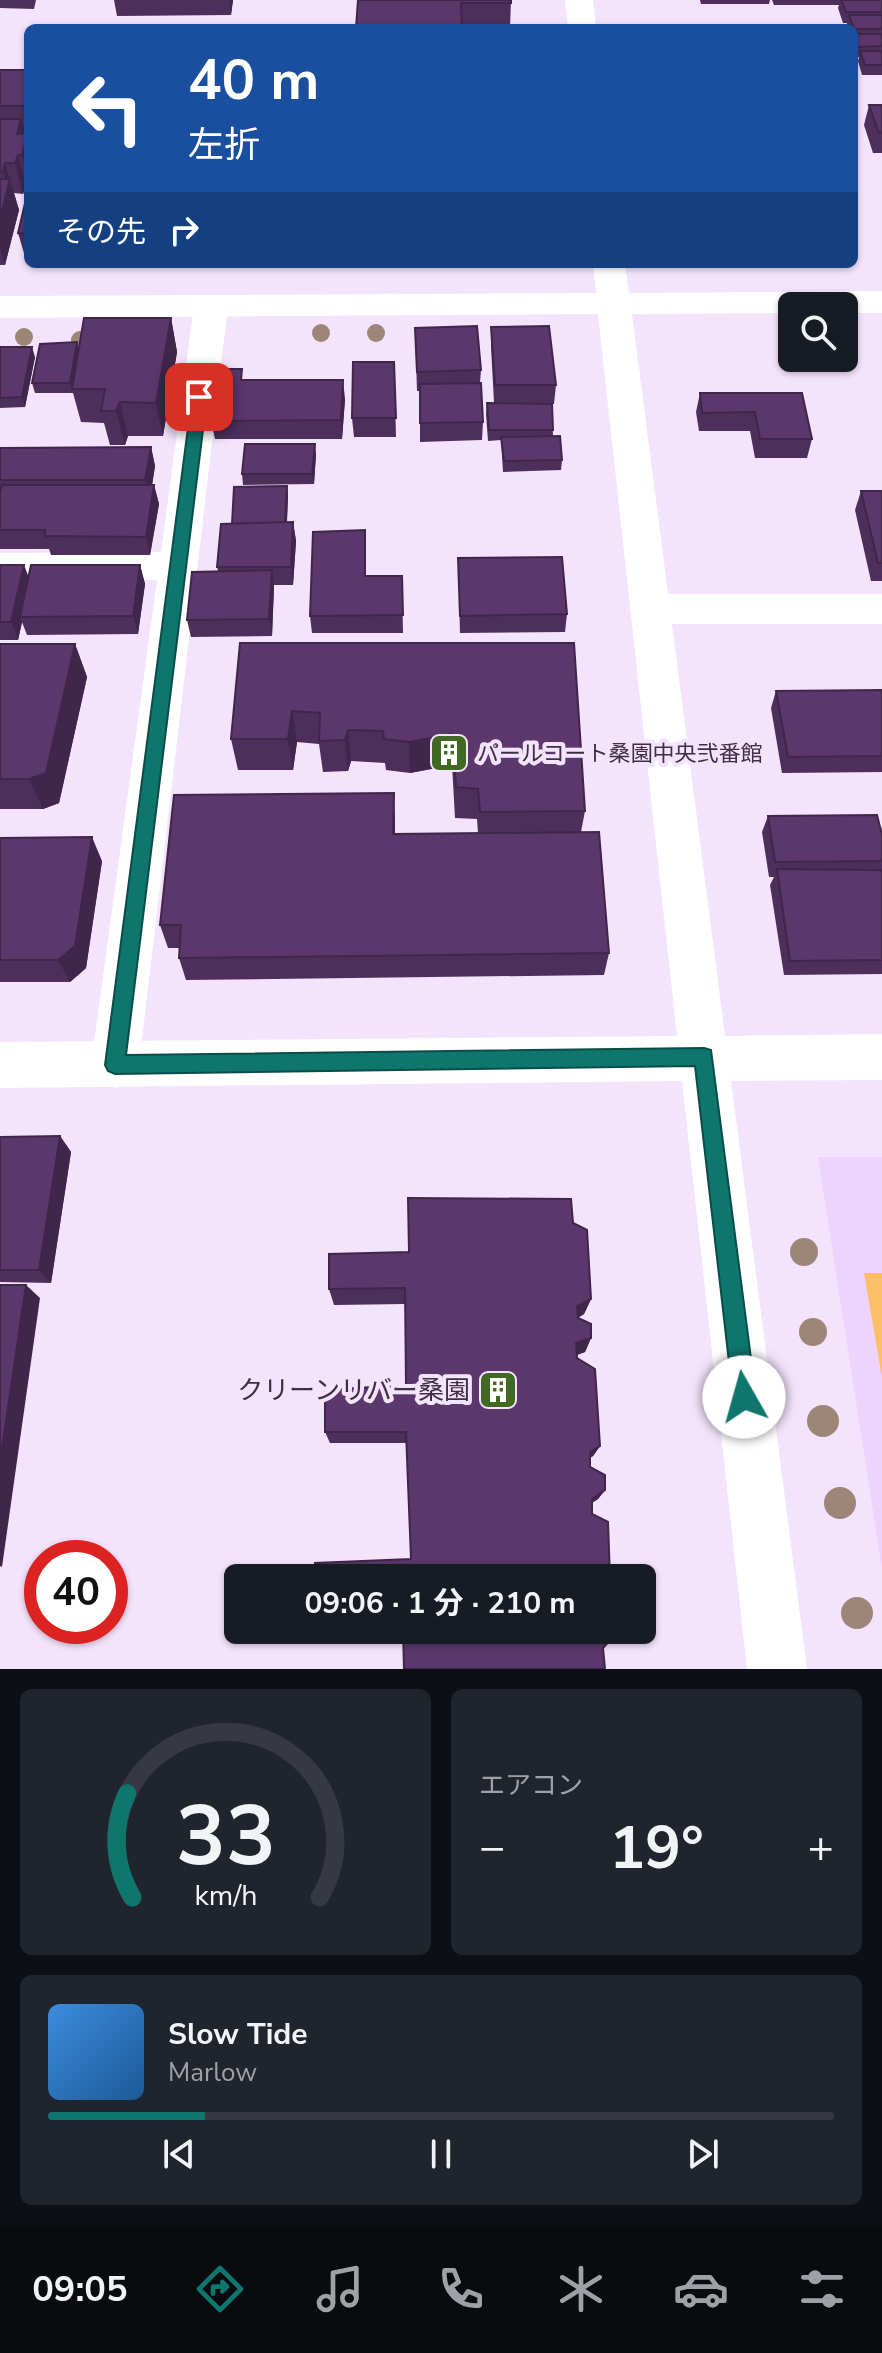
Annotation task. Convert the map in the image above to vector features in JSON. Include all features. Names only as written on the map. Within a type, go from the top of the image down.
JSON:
[{"type":"street","points":[[579,0],[582,24]]},
{"type":"street","points":[[0,307],[211,306],[611,284],[882,302]]},
{"type":"street","points":[[611,284],[777,1669]]},
{"type":"street","points":[[115,1065],[211,306]]},
{"type":"street","points":[[0,567],[177,566]]},
{"type":"street","points":[[650,609],[882,609]]},
{"type":"street","points":[[0,1065],[882,1057]]},
{"type":"shaded area","points":[[818,1157],[882,1157],[882,1569]]},
{"type":"shaded area","points":[[864,1273],[882,1273],[882,1377]]},
{"type":"building","points":[[358,0],[511,0],[511,3],[461,3],[462,24],[356,24]]},
{"type":"building","points":[[841,0],[882,0],[882,12],[846,12]]},
{"type":"building","points":[[849,15],[882,15],[882,29],[858,29],[858,24],[852,24]]},
{"type":"building","points":[[858,34],[882,34],[882,46],[858,47]]},
{"type":"building","points":[[860,51],[882,51],[882,65],[865,65]]},
{"type":"building","points":[[0,70],[24,70],[24,106],[0,106]]},
{"type":"building","points":[[869,105],[882,105],[882,133],[879,133]]},
{"type":"building","points":[[0,119],[21,119],[17,134],[24,133],[22,155],[18,155],[15,163],[5,163],[3,172],[0,172]]},
{"type":"building","points":[[0,179],[10,179],[0,219]]},
{"type":"building","points":[[24,208],[24,234],[18,233]]},
{"type":"building","points":[[84,318],[171,318],[156,403],[120,402],[116,411],[101,411],[105,389],[72,389]]},
{"type":"building","points":[[477,326],[481,370],[417,372],[415,328]]},
{"type":"building","points":[[549,326],[556,385],[495,385],[491,327]]},
{"type":"building","points":[[77,342],[70,383],[32,383],[40,344]]},
{"type":"building","points":[[0,347],[32,347],[22,397],[0,398]]},
{"type":"building","points":[[353,362],[394,362],[396,418],[352,418]]},
{"type":"building","points":[[217,369],[242,369],[241,380],[343,380],[341,420],[211,421]]},
{"type":"building","points":[[481,383],[483,422],[420,423],[420,384]]},
{"type":"building","points":[[700,393],[802,393],[812,439],[760,439],[755,412],[702,413]]},
{"type":"building","points":[[487,403],[552,404],[553,430],[489,430]]},
{"type":"building","points":[[560,436],[562,460],[504,461],[501,437]]},
{"type":"building","points":[[245,444],[315,444],[312,474],[242,474]]},
{"type":"building","points":[[151,447],[145,480],[0,480],[0,448]]},
{"type":"building","points":[[2,485],[154,485],[146,537],[45,536],[45,530],[0,530]]},
{"type":"building","points":[[287,486],[285,523],[232,524],[234,487]]},
{"type":"building","points":[[861,491],[882,491],[882,563],[878,563]]},
{"type":"building","points":[[293,522],[291,567],[217,567],[221,524]]},
{"type":"building","points":[[365,530],[365,576],[402,576],[403,615],[310,616],[313,532]]},
{"type":"building","points":[[562,557],[567,614],[460,616],[458,558]]},
{"type":"building","points":[[0,565],[24,565],[11,622],[0,622]]},
{"type":"building","points":[[31,565],[140,565],[133,616],[20,617]]},
{"type":"building","points":[[272,570],[269,619],[187,620],[192,572]]},
{"type":"building","name":"パールコート桑園中央弐番館","points":[[240,643],[574,643],[585,811],[480,812],[478,789],[456,787],[452,734],[409,742],[384,739],[383,731],[348,730],[345,740],[319,741],[320,713],[292,711],[288,739],[231,739]]},
{"type":"building","points":[[0,644],[75,644],[46,773],[29,779],[0,779]]},
{"type":"building","points":[[882,690],[882,756],[788,757],[776,691]]},
{"type":"building","points":[[394,793],[393,834],[599,832],[609,953],[179,958],[181,925],[160,925],[174,795]]},
{"type":"building","points":[[877,815],[882,835],[882,861],[775,862],[768,816]]},
{"type":"building","points":[[92,837],[75,946],[58,960],[0,960],[0,838]]},
{"type":"building","points":[[777,869],[882,870],[882,960],[790,961]]},
{"type":"building","points":[[60,1136],[39,1270],[0,1270],[0,1137]]},
{"type":"building","name":"クリーンリバー桑園","points":[[408,1198],[571,1199],[573,1223],[587,1230],[591,1299],[577,1306],[578,1318],[591,1324],[591,1338],[576,1343],[577,1358],[595,1369],[600,1446],[590,1452],[590,1467],[605,1475],[605,1490],[592,1499],[592,1514],[608,1522],[610,1564],[315,1564],[411,1559],[406,1432],[325,1432],[325,1390],[406,1385],[405,1288],[329,1289],[329,1254],[409,1252]]},
{"type":"building","points":[[0,1285],[26,1285],[0,1462]]},
{"type":"building","points":[[403,1644],[607,1644],[603,1648],[605,1669],[404,1669]]},
{"type":"place","name":"パールコート桑園中央弐番館","points":[[449,753]]},
{"type":"place","name":"クリーンリバー桑園","points":[[498,1390]]},
{"type":"route","points":[[199,397],[115,1065],[704,1057],[744,1397]]}]
